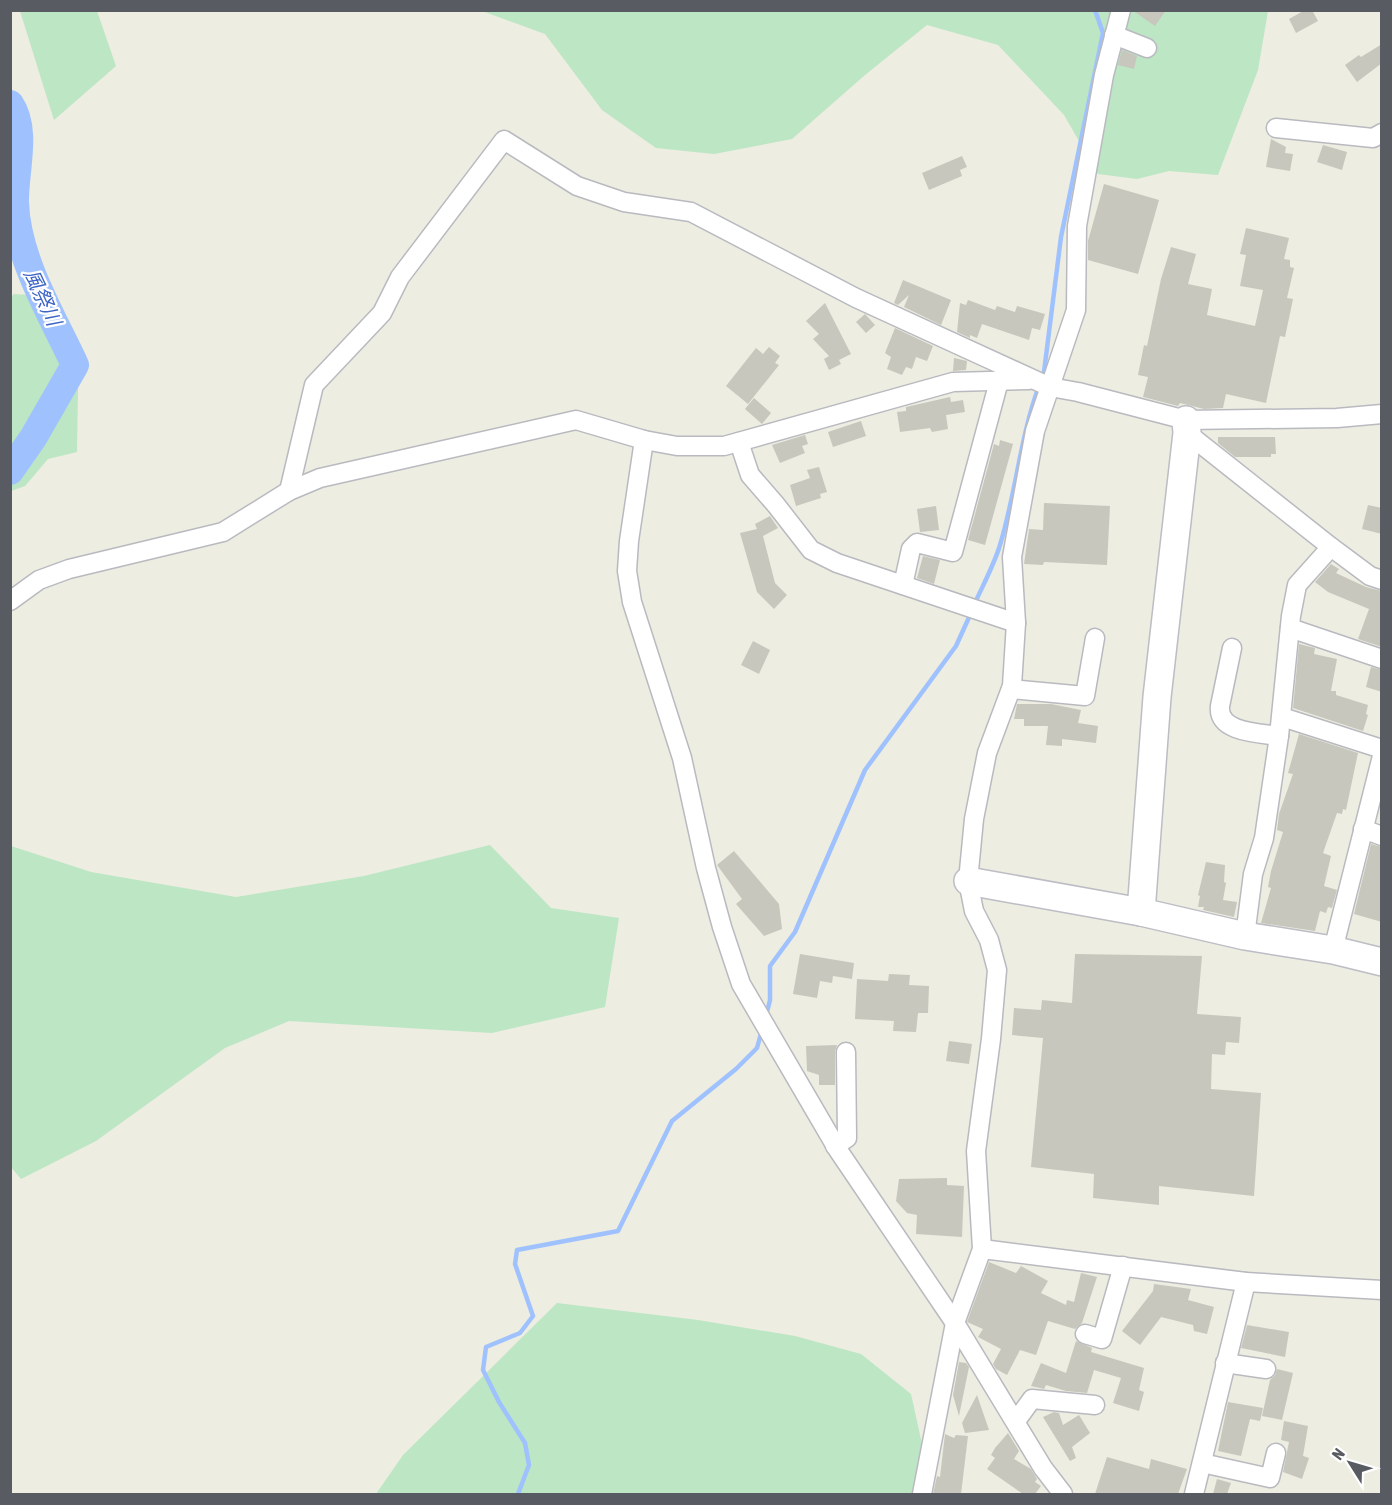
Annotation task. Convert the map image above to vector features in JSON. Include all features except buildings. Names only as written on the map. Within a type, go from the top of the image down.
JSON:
[{"type":"street","points":[[922,1494],[955,1323],[982,1249],[976,1151],[991,1039],[997,969],[988,940],[974,911],[968,881],[974,819],[987,753],[1011,689],[1016,623],[1012,557],[1042,383],[1076,310],[1077,226],[1104,75],[1121,10]]},
{"type":"street","points":[[1114,35],[1147,48]]},
{"type":"street","points":[[1276,128],[1373,138],[1382,133]]},
{"type":"street","points":[[289,491],[314,385],[382,313],[400,277],[504,140],[577,186],[624,202],[691,212],[856,298],[1042,383],[1187,426],[1382,414]]},
{"type":"street","points":[[903,585],[911,549],[916,543],[953,552],[999,381]]},
{"type":"street","points":[[10,601],[39,580],[69,569],[223,532],[289,491],[320,478],[576,420],[644,441],[676,446],[724,446],[953,382],[1042,383]]},
{"type":"street","points":[[1187,426],[1331,547],[1370,576],[1382,580]]},
{"type":"street","points":[[1141,912],[1156,697],[1187,426]]},
{"type":"street","points":[[644,441],[629,542],[627,571],[632,602],[682,758],[717,907],[741,984],[835,1146],[955,1323],[1043,1468],[1063,1494]]},
{"type":"street","points":[[739,442],[750,475],[811,550],[837,563],[1016,623]]},
{"type":"street","points":[[1245,936],[1253,874],[1264,838],[1282,717],[1296,585],[1331,547]]},
{"type":"street","points":[[1290,628],[1382,659]]},
{"type":"street","points":[[1011,689],[1085,696],[1095,638]]},
{"type":"street","points":[[1232,648],[1220,706],[1223,722],[1233,728],[1279,736]]},
{"type":"street","points":[[1282,717],[1382,749]]},
{"type":"street","points":[[1333,950],[1382,756]]},
{"type":"street","points":[[1363,829],[1382,836]]},
{"type":"street","points":[[968,881],[1141,912],[1245,936],[1333,950],[1382,962]]},
{"type":"street","points":[[835,1146],[847,1138],[846,1052]]},
{"type":"street","points":[[982,1249],[1246,1282],[1382,1290]]},
{"type":"street","points":[[1085,1334],[1102,1339],[1123,1266]]},
{"type":"street","points":[[1194,1494],[1246,1282]]},
{"type":"street","points":[[1225,1363],[1266,1369]]},
{"type":"street","points":[[1016,1421],[1032,1399],[1095,1405]]},
{"type":"street","points":[[1202,1462],[1270,1478],[1276,1453]]},
{"type":"green space","points":[[20,11],[97,11],[116,66],[54,120]]},
{"type":"green space","points":[[482,11],[1268,11],[1258,70],[1218,175],[1169,171],[1137,179],[1098,174],[1064,115],[998,45],[927,25],[792,139],[714,154],[656,148],[602,110],[545,34]]},
{"type":"green space","points":[[14,294],[29,295],[37,315],[72,333],[78,388],[77,452],[48,459],[25,486],[11,491],[10,298]]},
{"type":"green space","points":[[490,845],[551,908],[619,918],[605,1007],[492,1033],[289,1021],[225,1048],[96,1141],[21,1179],[11,1167],[11,846],[91,872],[236,897],[364,876]]},
{"type":"green space","points":[[557,1303],[698,1320],[795,1336],[861,1354],[911,1394],[933,1494],[376,1494],[403,1455]]},
{"type":"waterway","points":[[1042,379],[1061,237],[1103,33],[1095,10]]},
{"type":"waterway","name":"風祭川","points":[[10,104],[18,126],[19,152],[15,203],[22,245],[37,286],[75,365],[33,438],[10,471]]},
{"type":"waterway","points":[[974,605],[992,568],[1000,545],[1027,425],[1039,386]]},
{"type":"waterway","points":[[766,1016],[770,1000],[770,966],[795,932],[865,770],[956,646],[971,613]]},
{"type":"waterway","points":[[518,1494],[529,1465],[525,1443],[499,1402],[483,1370],[486,1347],[520,1333],[533,1316],[515,1264],[517,1250],[618,1231],[672,1121],[736,1069],[757,1048],[762,1030]]}]
